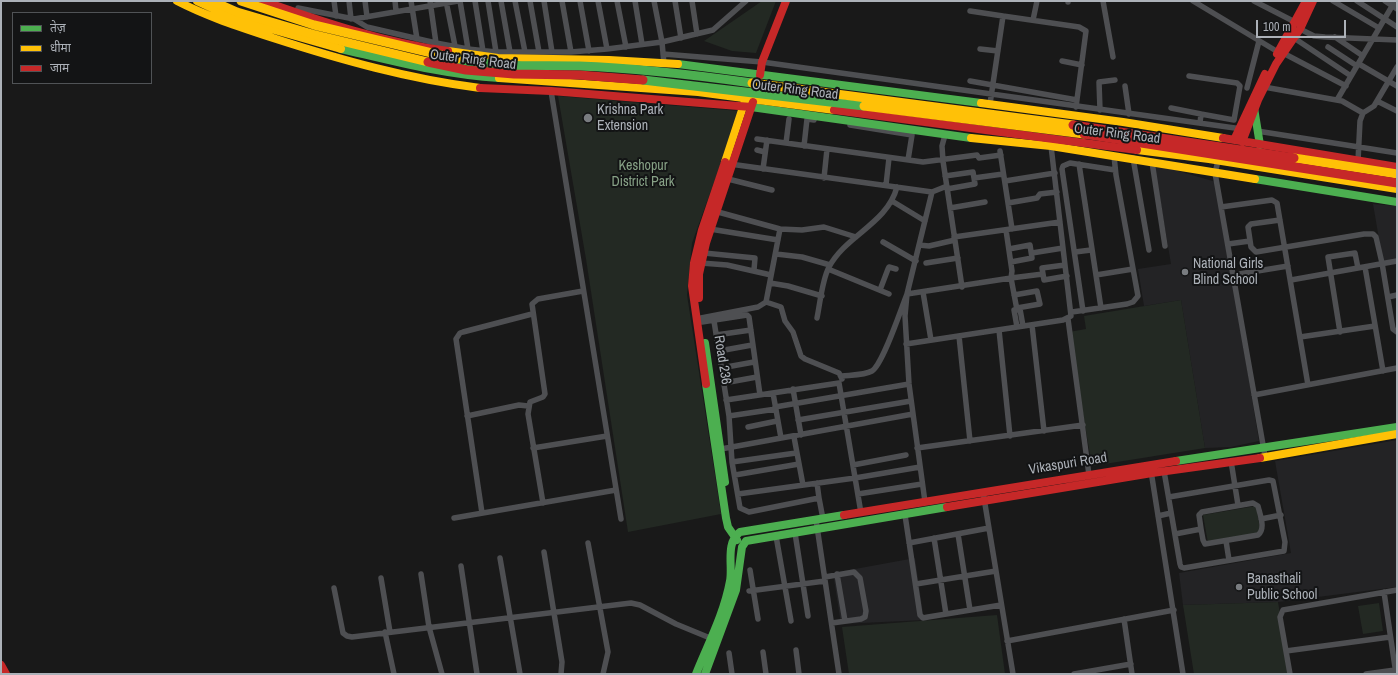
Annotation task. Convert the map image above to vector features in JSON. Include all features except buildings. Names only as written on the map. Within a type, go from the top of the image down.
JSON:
[{"type":"street","points":[[177,1],[202,14],[324,55],[367,67],[446,84],[486,89],[749,103],[945,135],[1051,146],[1133,158],[1397,202]]},
{"type":"street","name":"Outer Ring Road","points":[[197,1],[236,19],[302,39],[399,63],[465,76],[709,93],[749,103],[830,109],[1209,159],[1397,189]]},
{"type":"street","name":"Outer Ring Road","points":[[212,1],[237,12],[312,34],[401,57],[466,70],[514,74],[579,75],[670,82],[1115,138],[1397,183]]},
{"type":"street","name":"Outer Ring Road","points":[[241,1],[314,25],[403,48],[467,60],[515,65],[580,66],[671,72],[1116,131],[1397,174]]},
{"type":"street","name":"Outer Ring Road","points":[[263,1],[297,10],[388,39],[445,51],[498,58],[589,55],[713,68],[834,84],[990,100],[1397,167]]},
{"type":"street","points":[[299,1],[297,10],[353,19],[431,3],[459,1],[468,49]]},
{"type":"street","points":[[334,1],[336,16]]},
{"type":"street","points":[[348,1],[353,19],[367,27],[417,39],[483,51],[571,52],[589,55],[607,49],[662,42],[713,30],[746,1]]},
{"type":"street","points":[[365,1],[367,17]]},
{"type":"street","points":[[395,1],[396,11]]},
{"type":"street","points":[[411,1],[417,39]]},
{"type":"street","points":[[475,1],[483,51]]},
{"type":"street","points":[[488,1],[496,52]]},
{"type":"street","points":[[501,1],[510,52]]},
{"type":"street","points":[[516,1],[525,52]]},
{"type":"street","points":[[530,1],[539,52]]},
{"type":"street","points":[[544,1],[552,52]]},
{"type":"street","points":[[562,1],[571,52]]},
{"type":"street","points":[[580,1],[589,55]]},
{"type":"street","points":[[598,1],[607,49]]},
{"type":"street","points":[[617,1],[626,47]]},
{"type":"street","points":[[635,1],[642,44]]},
{"type":"street","points":[[654,1],[662,42],[664,64]]},
{"type":"street","points":[[674,1],[681,38]]},
{"type":"street","points":[[692,1],[697,34]]},
{"type":"street","points":[[762,75],[764,62],[786,1]]},
{"type":"street","points":[[1033,20],[1037,1]]},
{"type":"street","points":[[1104,1],[1113,57]]},
{"type":"street","points":[[1193,1],[1259,41],[1346,86]]},
{"type":"street","points":[[1254,1],[1314,36],[1397,40]]},
{"type":"street","points":[[1280,52],[1294,38],[1306,1]]},
{"type":"street","points":[[1238,141],[1256,89],[1313,1]]},
{"type":"street","points":[[1333,1],[1379,28]]},
{"type":"street","points":[[1357,1],[1397,27]]},
{"type":"street","points":[[1337,100],[1379,28],[1395,5],[1384,1]]},
{"type":"street","points":[[446,2],[455,46]]},
{"type":"street","points":[[431,3],[436,43]]},
{"type":"street","points":[[970,11],[1083,29],[1087,36],[1076,107]]},
{"type":"street","points":[[990,100],[1003,16]]},
{"type":"street","points":[[1335,37],[1363,56]]},
{"type":"street","points":[[1294,38],[1351,76]]},
{"type":"street","points":[[1259,41],[1254,108],[1260,145]]},
{"type":"street","points":[[1328,47],[1397,86]]},
{"type":"street","points":[[980,49],[998,51]]},
{"type":"street","points":[[663,54],[764,62],[990,100],[1076,107],[1242,129]]},
{"type":"street","points":[[1062,61],[1082,65]]},
{"type":"street","points":[[709,93],[713,68]]},
{"type":"street","points":[[1358,161],[1360,121],[1363,113],[1372,108],[1397,69]]},
{"type":"street","points":[[1189,76],[1237,83],[1240,86],[1256,89],[1337,100],[1347,103],[1363,113]]},
{"type":"street","points":[[1100,110],[1099,82],[1115,80]]},
{"type":"street","points":[[970,82],[1077,100]]},
{"type":"street","points":[[830,109],[834,84]]},
{"type":"street","points":[[1125,86],[1129,114]]},
{"type":"street","points":[[1171,108],[1234,120],[1240,86]]},
{"type":"street","points":[[551,92],[621,519]]},
{"type":"street","points":[[1377,100],[1397,112]]},
{"type":"street","points":[[696,674],[728,587],[732,567],[731,546],[738,533],[726,518],[694,303],[692,286],[694,263],[730,163],[749,103]]},
{"type":"street","points":[[1242,129],[1254,108]]},
{"type":"street","points":[[1200,123],[1201,114]]},
{"type":"street","points":[[786,143],[789,119]]},
{"type":"street","points":[[804,146],[808,119],[912,135],[908,160]]},
{"type":"street","points":[[1257,131],[1397,153]]},
{"type":"street","points":[[1184,156],[1187,132]]},
{"type":"street","points":[[945,135],[942,146],[943,161],[962,287]]},
{"type":"street","points":[[1209,159],[1212,137]]},
{"type":"street","points":[[757,139],[923,162],[943,161],[976,155],[979,158],[1000,153],[1008,203],[1009,249],[1012,271],[1011,278],[1017,309],[1020,309],[1020,326]]},
{"type":"street","points":[[763,169],[767,140]]},
{"type":"street","points":[[1051,146],[1072,312],[1068,319],[1089,475]]},
{"type":"street","points":[[824,178],[827,149]]},
{"type":"street","points":[[1282,171],[1286,149]]},
{"type":"street","points":[[757,150],[765,152]]},
{"type":"street","points":[[1072,312],[1127,304],[1137,300],[1137,292],[1115,170],[1114,156]]},
{"type":"street","points":[[886,185],[889,158]]},
{"type":"street","points":[[1133,158],[1149,250]]},
{"type":"street","points":[[1218,161],[1216,173],[1221,207],[1264,452]]},
{"type":"street","points":[[1152,162],[1165,246]]},
{"type":"street","points":[[730,163],[824,178],[932,192],[975,184],[973,172],[945,176]]},
{"type":"street","name":"Road 236","points":[[730,163],[728,180],[718,212],[707,228],[698,290],[730,513],[738,533],[745,543]]},
{"type":"street","points":[[1083,310],[1062,169],[1066,164],[1079,164],[1115,170]]},
{"type":"street","points":[[1079,164],[1101,308]]},
{"type":"street","points":[[1005,181],[1055,173]]},
{"type":"street","points":[[974,178],[1003,174]]},
{"type":"street","points":[[728,180],[772,190]]},
{"type":"street","points":[[816,318],[829,267],[856,237],[872,225],[892,201],[897,187]]},
{"type":"street","points":[[766,302],[781,307],[786,325],[793,332],[799,352],[805,359],[842,376],[870,372],[875,369],[884,353],[907,294],[932,192]]},
{"type":"street","points":[[1008,203],[1037,198],[1040,194],[1057,192]]},
{"type":"street","points":[[1221,207],[1272,200],[1277,203],[1286,247],[1308,385]]},
{"type":"street","points":[[892,201],[925,221]]},
{"type":"street","points":[[950,208],[985,202]]},
{"type":"street","points":[[718,212],[780,229],[802,230],[824,227],[856,237]]},
{"type":"street","points":[[1280,220],[1252,224],[1248,229],[1251,248],[1256,252],[1370,233],[1376,237],[1393,329],[1397,332]]},
{"type":"street","points":[[919,245],[929,246],[955,239],[1009,229],[1060,222]]},
{"type":"street","points":[[707,228],[778,240]]},
{"type":"street","points":[[702,320],[758,307],[766,302],[780,229]]},
{"type":"street","points":[[1228,244],[1250,241]]},
{"type":"street","points":[[883,242],[916,261]]},
{"type":"street","points":[[1009,249],[1030,245],[1032,253],[1032,258],[1011,262]]},
{"type":"street","points":[[1032,253],[1063,248]]},
{"type":"street","points":[[1075,252],[1091,250]]},
{"type":"street","points":[[704,252],[755,258],[754,270]]},
{"type":"street","points":[[1340,332],[1328,257],[1355,252],[1358,268]]},
{"type":"street","points":[[776,254],[802,257],[829,267],[889,294]]},
{"type":"street","points":[[926,263],[958,258]]},
{"type":"street","points":[[1291,280],[1397,261]]},
{"type":"street","points":[[701,263],[754,270],[772,275]]},
{"type":"street","points":[[1066,265],[1042,268],[1044,280],[1067,276]]},
{"type":"street","points":[[1233,275],[1288,266]]},
{"type":"street","points":[[880,290],[889,267],[896,269]]},
{"type":"street","points":[[1365,267],[1383,371]]},
{"type":"street","points":[[1096,275],[1133,269]]},
{"type":"street","points":[[907,294],[1043,274]]},
{"type":"street","points":[[770,283],[788,286],[822,296]]},
{"type":"street","points":[[543,503],[528,414],[528,406],[532,400],[543,397],[545,394],[532,314],[532,304],[535,300],[583,291]]},
{"type":"street","points":[[1014,295],[1038,291],[1040,304],[1017,309]]},
{"type":"street","points":[[923,292],[931,340]]},
{"type":"street","points":[[907,294],[905,316],[909,384],[924,502]]},
{"type":"street","points":[[1388,297],[1397,295]]},
{"type":"street","points":[[482,513],[456,342],[458,335],[463,332],[532,314]]},
{"type":"street","points":[[702,320],[714,321],[737,315],[747,315],[749,317],[754,362],[760,395]]},
{"type":"street","points":[[906,344],[1068,319]]},
{"type":"street","points":[[714,321],[729,416],[732,462],[740,508],[749,512],[819,498]]},
{"type":"street","points":[[1032,325],[1044,431]]},
{"type":"street","points":[[1300,337],[1375,326]]},
{"type":"street","points":[[716,335],[751,330]]},
{"type":"street","points":[[999,330],[1010,436]]},
{"type":"street","points":[[959,336],[970,441]]},
{"type":"street","points":[[718,351],[752,345]]},
{"type":"street","points":[[721,368],[754,362]]},
{"type":"street","points":[[1254,394],[1397,368]]},
{"type":"street","points":[[842,376],[840,385],[861,513]]},
{"type":"street","points":[[724,383],[757,377]]},
{"type":"street","points":[[726,400],[837,383],[840,385]]},
{"type":"street","points":[[729,416],[909,384]]},
{"type":"street","points":[[793,390],[801,435]]},
{"type":"street","points":[[773,393],[781,438]]},
{"type":"street","points":[[798,420],[911,401]]},
{"type":"street","points":[[467,416],[519,405],[528,406]]},
{"type":"street","points":[[721,449],[794,437],[913,414]]},
{"type":"street","points":[[748,427],[777,420]]},
{"type":"street","points":[[917,448],[1083,425]]},
{"type":"street","name":"Vikaspuri Road","points":[[738,533],[1089,475],[1151,469],[1164,471],[1231,461],[1264,452],[1397,427]]},
{"type":"street","name":"Vikaspuri Road","points":[[745,543],[776,536],[985,502],[1151,469],[1397,434]]},
{"type":"street","points":[[533,448],[607,436]]},
{"type":"street","points":[[794,437],[803,485]]},
{"type":"street","points":[[732,462],[796,453]]},
{"type":"street","points":[[853,465],[906,455]]},
{"type":"street","points":[[1231,461],[1238,505]]},
{"type":"street","points":[[735,475],[799,464]]},
{"type":"street","points":[[738,494],[855,478],[920,467]]},
{"type":"street","points":[[1151,469],[1183,674]]},
{"type":"street","points":[[1164,471],[1168,497],[1171,513],[1174,534],[1181,567],[1184,568],[1284,551],[1285,542],[1274,481],[1269,480],[1235,485],[1168,497]]},
{"type":"street","points":[[817,483],[820,519],[817,530],[840,674]]},
{"type":"street","points":[[858,494],[922,484]]},
{"type":"street","points":[[454,518],[616,490]]},
{"type":"street","points":[[983,492],[1013,674]]},
{"type":"street","points":[[1256,504],[1261,519],[1261,532],[1258,535],[1205,544],[1202,540],[1200,513],[1238,505],[1256,504]]},
{"type":"street","points":[[1158,516],[1171,513]]},
{"type":"street","points":[[905,515],[920,615],[923,618],[1001,605]]},
{"type":"street","points":[[1261,519],[1281,515]]},
{"type":"street","points":[[909,543],[989,528]]},
{"type":"street","points":[[1174,534],[1200,529]]},
{"type":"street","points":[[795,533],[808,616]]},
{"type":"street","points":[[958,534],[970,610]]},
{"type":"street","points":[[776,536],[791,621]]},
{"type":"street","points":[[934,538],[946,614]]},
{"type":"street","points":[[1226,541],[1229,560]]},
{"type":"street","points":[[588,543],[608,652],[603,674]]},
{"type":"street","points":[[705,674],[736,590],[745,543]]},
{"type":"street","points":[[544,552],[562,662],[562,674]]},
{"type":"street","points":[[500,558],[520,674]]},
{"type":"street","points":[[461,566],[478,674]]},
{"type":"street","points":[[750,570],[751,590],[758,619]]},
{"type":"street","points":[[916,584],[996,571]]},
{"type":"street","points":[[751,590],[803,584],[825,579],[837,574],[854,572],[858,574],[860,578],[866,611],[865,616],[862,619],[832,623]]},
{"type":"street","points":[[421,574],[429,627],[442,674]]},
{"type":"street","points":[[837,574],[844,621]]},
{"type":"street","points":[[381,578],[387,632],[394,674]]},
{"type":"street","points":[[334,588],[343,633],[347,636],[622,603],[640,605],[710,638]]},
{"type":"street","points":[[1290,674],[1280,617],[1283,610],[1397,590]]},
{"type":"street","points":[[1366,674],[1396,672],[1384,592]]},
{"type":"street","points":[[1007,641],[1174,610]]},
{"type":"street","points":[[1124,619],[1132,674]]},
{"type":"street","points":[[1286,650],[1390,637]]},
{"type":"street","points":[[796,650],[799,674]]},
{"type":"street","points":[[763,652],[766,674]]},
{"type":"street","points":[[729,653],[732,674]]},
{"type":"street","points":[[1074,674],[1130,664]]},
{"type":"street","points":[[1,665],[6,674]]},
{"type":"shaded area","name":"National Girls Blind School","points":[[1154,164],[1216,182],[1259,441],[1231,447],[1205,448],[1181,300],[1144,306],[1138,269],[1171,264]]},
{"type":"shaded area","points":[[1373,204],[1397,206],[1397,259],[1383,262]]},
{"type":"shaded area","points":[[1397,440],[1397,587],[1278,602],[1183,605],[1179,573],[1291,553],[1275,461]]},
{"type":"shaded area","points":[[915,558],[924,620],[841,624],[833,573]]},
{"type":"green space","points":[[762,1],[776,1],[756,53],[732,51],[704,41]]},
{"type":"green space","name":"Keshopur District Park","points":[[558,96],[740,111],[692,243],[687,295],[721,514],[628,532],[586,259]]},
{"type":"green space","points":[[1181,300],[1205,448],[1092,466],[1069,332],[1086,329],[1084,316]]},
{"type":"green space","points":[[1256,506],[1261,534],[1208,543],[1203,515]]},
{"type":"green space","points":[[1278,602],[1290,674],[1194,674],[1183,605]]},
{"type":"green space","points":[[1379,603],[1383,631],[1363,634],[1358,606]]},
{"type":"green space","points":[[997,615],[1005,674],[849,674],[842,627]]},
{"type":"traffic: fast","points":[[341,49],[439,71],[499,78]]},
{"type":"traffic: fast","points":[[457,59],[487,64],[518,66],[622,68],[752,83]]},
{"type":"traffic: fast","points":[[678,64],[981,103]]},
{"type":"traffic: fast","points":[[643,80],[864,106]]},
{"type":"traffic: fast","points":[[751,107],[971,138]]},
{"type":"traffic: fast","points":[[1254,108],[1260,145]]},
{"type":"traffic: fast","points":[[1255,179],[1397,202]]},
{"type":"traffic: fast","points":[[705,343],[725,482]]},
{"type":"traffic: fast","points":[[706,384],[726,518],[728,527],[737,540]]},
{"type":"traffic: fast","points":[[1176,461],[1397,427]]},
{"type":"traffic: fast","points":[[705,674],[736,590],[742,547],[746,541],[947,507]]},
{"type":"traffic: fast","points":[[696,674],[724,605],[731,575],[731,548],[735,537],[740,532],[844,515]]},
{"type":"traffic: slow","points":[[177,1],[224,21],[324,54],[401,74],[480,88]]},
{"type":"traffic: slow","points":[[197,1],[236,19],[341,49]]},
{"type":"traffic: slow","points":[[212,1],[237,12],[312,34],[428,62]]},
{"type":"traffic: slow","points":[[241,1],[314,25],[457,59]]},
{"type":"traffic: slow","points":[[448,51],[498,58],[609,60],[678,64]]},
{"type":"traffic: slow","points":[[499,78],[698,92],[834,110]]},
{"type":"traffic: slow","points":[[752,83],[1073,125]]},
{"type":"traffic: slow","points":[[725,162],[745,101]]},
{"type":"traffic: slow","points":[[981,103],[1123,122],[1223,138]]},
{"type":"traffic: slow","points":[[864,106],[1084,134]]},
{"type":"traffic: slow","points":[[971,138],[1051,146],[1255,179]]},
{"type":"traffic: slow","points":[[1137,150],[1209,159],[1397,189]]},
{"type":"traffic: slow","points":[[1294,158],[1397,174]]},
{"type":"traffic: slow","points":[[1260,458],[1397,434]]},
{"type":"traffic: jam","points":[[263,1],[354,31],[401,43],[448,51]]},
{"type":"traffic: jam","points":[[760,75],[762,62],[786,1]]},
{"type":"traffic: jam","points":[[1277,54],[1306,1]]},
{"type":"traffic: jam","points":[[1242,142],[1258,100],[1276,64],[1300,29],[1313,1]]},
{"type":"traffic: jam","points":[[428,62],[466,70],[514,74],[579,75],[643,80]]},
{"type":"traffic: jam","points":[[1234,140],[1265,74]]},
{"type":"traffic: jam","points":[[480,88],[551,91],[751,107]]},
{"type":"traffic: jam","points":[[699,298],[699,274],[706,243],[753,102]]},
{"type":"traffic: jam","points":[[834,110],[1137,150]]},
{"type":"traffic: jam","points":[[1073,125],[1294,158]]},
{"type":"traffic: jam","points":[[1084,134],[1397,183]]},
{"type":"traffic: jam","points":[[1223,138],[1397,167]]},
{"type":"traffic: jam","points":[[706,384],[692,286],[694,263],[702,230],[725,162]]},
{"type":"traffic: jam","points":[[947,507],[1152,473],[1260,458]]},
{"type":"traffic: jam","points":[[844,515],[1176,461]]},
{"type":"traffic: jam","points":[[1,665],[6,674]]},
{"type":"place","name":"Krishna Park Extension","points":[[588,118]]},
{"type":"place","name":"National Girls Blind School","points":[[1185,272]]},
{"type":"place","name":"Banasthali Public School","points":[[1239,587]]}]
